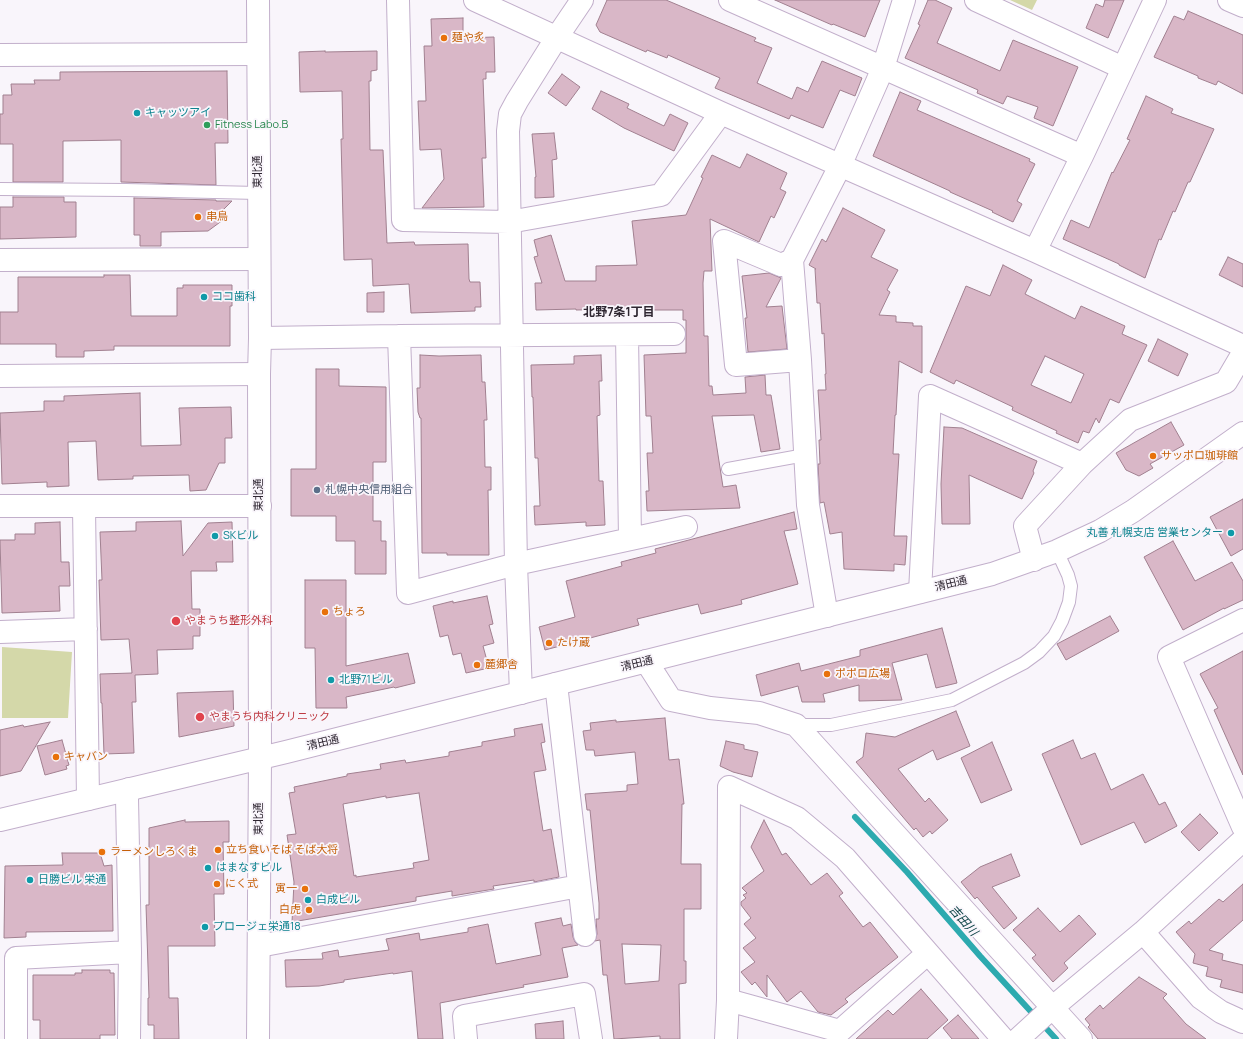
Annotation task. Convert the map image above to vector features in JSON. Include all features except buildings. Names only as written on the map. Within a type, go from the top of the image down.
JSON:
[{"type":"street","name":"東北通","points":[[258,0],[257,54],[260,338],[258,702],[260,759],[258,1039]]},
{"type":"street","points":[[398,0],[403,220],[510,222],[661,195],[721,113]]},
{"type":"street","points":[[475,0],[557,36],[721,113],[1035,251],[1243,346]]},
{"type":"street","points":[[521,693],[516,564],[508,131],[510,114],[557,36],[582,0]]},
{"type":"street","points":[[730,0],[1082,156]]},
{"type":"street","points":[[826,616],[808,505],[800,360],[792,260],[840,166],[882,68],[904,0]]},
{"type":"street","points":[[976,0],[1123,68]]},
{"type":"street","points":[[1035,251],[1082,156],[1155,0]]},
{"type":"street","points":[[1229,0],[1243,6]]},
{"type":"street","points":[[0,55],[257,54]]},
{"type":"street","points":[[792,260],[781,265],[724,241],[736,365],[800,360]]},
{"type":"street","points":[[0,260],[259,259]]},
{"type":"street","points":[[260,338],[674,334]]},
{"type":"street","points":[[627,335],[630,539]]},
{"type":"street","points":[[399,336],[408,593],[516,564],[686,527]]},
{"type":"street","points":[[1034,560],[1025,526],[1082,464],[1130,420],[1226,382],[1243,353]]},
{"type":"street","points":[[0,376],[259,374]]},
{"type":"street","points":[[920,592],[930,396],[1082,464]]},
{"type":"street","name":"清田通","points":[[0,820],[260,759],[992,574],[1057,551],[1100,531],[1133,511],[1243,433]]},
{"type":"street","points":[[0,506],[260,506]]},
{"type":"street","points":[[84,507],[88,799]]},
{"type":"street","points":[[1243,620],[1169,657],[1243,827]]},
{"type":"street","points":[[0,632],[86,629]]},
{"type":"street","points":[[646,661],[671,700],[710,708],[759,714],[796,725],[1048,1012],[1081,1039]]},
{"type":"street","points":[[556,684],[584,935]]},
{"type":"street","points":[[726,1039],[728,1000],[729,787],[797,818],[845,858],[1003,1039]]},
{"type":"street","points":[[129,789],[129,1039]]},
{"type":"street","points":[[1019,1039],[1048,1012],[1142,932],[1243,840]]},
{"type":"street","points":[[259,946],[579,886]]},
{"type":"street","points":[[1142,932],[1201,998],[1221,1012],[1243,1022]]},
{"type":"street","points":[[16,1039],[16,958],[130,952]]},
{"type":"street","points":[[728,1000],[840,1031],[928,953]]},
{"type":"street","points":[[466,1039],[464,1016],[584,994],[591,1039]]},
{"type":"lane","points":[[0,189],[258,193]]},
{"type":"lane","points":[[728,469],[805,455]]},
{"type":"lane","points":[[796,725],[831,724],[952,700],[1024,663],[1039,652],[1054,636],[1062,621],[1069,602],[1070,586],[1068,575],[1057,551]]},
{"type":"green space","points":[[1010,0],[1037,0],[1032,10]]},
{"type":"green space","points":[[2,647],[72,652],[68,718],[2,718]]},
{"type":"waterway","name":"吉田川","points":[[855,817],[907,872],[980,956],[1056,1039]]},
{"type":"place","name":"麺や炙","points":[[444,38]]},
{"type":"place","name":"キャッツアイ","points":[[137,113]]},
{"type":"place","name":"Fitness Labo.B","points":[[207,125]]},
{"type":"place","name":"串鳥","points":[[198,217]]},
{"type":"place","name":"ココ歯科","points":[[204,297]]},
{"type":"place","name":"サッポロ珈琲館","points":[[1153,456]]},
{"type":"place","name":"札幌中央信用組合","points":[[317,490]]},
{"type":"place","name":"丸善 札幌支店 営業センター","points":[[1231,533]]},
{"type":"place","name":"SKビル","points":[[215,536]]},
{"type":"place","name":"ちょろ","points":[[325,612]]},
{"type":"place","name":"やまうち整形外科","points":[[176,621]]},
{"type":"place","name":"たけ蔵","points":[[549,643]]},
{"type":"place","name":"麓郷舎","points":[[477,665]]},
{"type":"place","name":"ポポロ広場","points":[[827,674]]},
{"type":"place","name":"北野71ビル","points":[[331,680]]},
{"type":"place","name":"やまうち内科クリニック","points":[[200,717]]},
{"type":"place","name":"キャバン","points":[[56,757]]},
{"type":"place","name":"立ち食いそば そば大将","points":[[218,850]]},
{"type":"place","name":"ラーメンしろくま","points":[[102,852]]},
{"type":"place","name":"はまなすビル","points":[[208,868]]},
{"type":"place","name":"日勝ビル 栄通","points":[[30,880]]},
{"type":"place","name":"にく式","points":[[217,884]]},
{"type":"place","name":"寅一","points":[[305,889]]},
{"type":"place","name":"白成ビル","points":[[308,900]]},
{"type":"place","name":"白虎","points":[[309,910]]},
{"type":"place","name":"プロージェ栄通18","points":[[205,927]]},
{"type":"district","name":"北野7条1丁目","points":[[619,313]]}]
